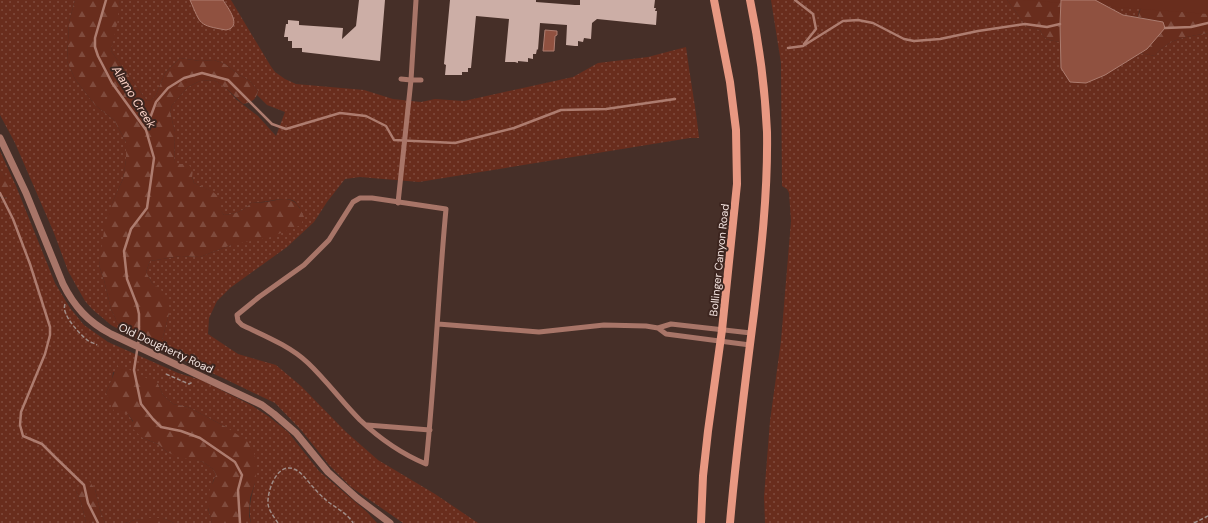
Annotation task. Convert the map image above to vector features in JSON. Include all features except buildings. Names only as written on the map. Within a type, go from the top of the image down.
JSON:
[{"type":"main road","name":"Bollinger Canyon Road","points":[[701,523],[703,476],[721,342],[737,184],[736,130],[730,82],[714,0]]},
{"type":"main road","points":[[730,523],[763,235],[766,184],[767,132],[763,78],[750,0]]},
{"type":"street","name":"Old Dougherty Road","points":[[0,138],[26,193],[70,298],[82,314],[90,321],[111,334],[262,405],[296,434],[328,472],[357,498],[390,523]]},
{"type":"lane","points":[[398,202],[416,0]]},
{"type":"lane","points":[[401,79],[421,80]]},
{"type":"lane","points":[[360,198],[372,198],[398,202],[446,209],[430,430],[426,464],[395,447],[366,425],[307,362],[288,348],[242,325],[238,321],[237,315],[259,297],[304,265],[329,240],[352,202],[360,198]]},
{"type":"lane","points":[[438,324],[540,332],[604,326],[646,326],[658,328],[671,324],[751,333]]},
{"type":"lane","points":[[658,328],[666,334],[750,345]]},
{"type":"lane","points":[[366,425],[430,430]]},
{"type":"path","points":[[70,298],[64,306],[64,312],[87,340],[97,345]]},
{"type":"path","points":[[166,374],[189,384],[201,376]]},
{"type":"path","points":[[278,523],[268,505],[268,498],[274,480],[280,472],[288,468],[294,469],[298,472],[326,500],[353,523]]},
{"type":"path","points":[[1194,523],[1208,516]]},
{"type":"green space","points":[[0,0],[75,0],[69,22],[67,61],[75,79],[95,105],[114,120],[126,142],[126,160],[123,179],[113,201],[99,265],[111,309],[117,322],[129,335],[111,325],[85,301],[68,271],[54,233],[15,143],[0,115]]},
{"type":"green space","points":[[75,0],[120,0],[117,24],[111,51],[147,101],[151,100],[156,95],[165,73],[180,58],[200,61],[214,60],[225,64],[250,81],[258,91],[253,100],[243,104],[227,89],[214,80],[200,81],[188,87],[172,105],[170,112],[175,132],[174,164],[188,164],[193,170],[192,177],[194,183],[212,191],[218,196],[220,199],[221,210],[224,215],[240,212],[252,202],[288,199],[299,207],[304,217],[301,225],[271,237],[231,245],[200,257],[181,256],[150,261],[146,272],[152,283],[162,291],[168,302],[169,314],[161,344],[155,349],[129,335],[117,322],[111,309],[99,265],[105,224],[123,179],[126,160],[126,142],[114,120],[95,105],[75,79],[67,61],[69,22]]},
{"type":"green space","points":[[120,0],[231,0],[270,65],[275,72],[285,79],[296,84],[364,90],[393,99],[421,102],[435,99],[464,101],[573,77],[598,63],[648,57],[686,47],[699,138],[690,138],[419,182],[360,177],[345,179],[314,222],[287,247],[230,288],[217,301],[209,318],[208,334],[238,354],[276,365],[301,386],[346,432],[378,460],[435,494],[478,523],[403,523],[351,487],[329,465],[302,431],[275,403],[177,357],[155,349],[161,344],[169,314],[162,292],[152,283],[146,272],[150,261],[181,256],[200,257],[231,245],[300,208],[296,202],[290,199],[279,199],[252,202],[240,212],[224,215],[220,210],[220,199],[209,190],[194,183],[188,164],[174,164],[175,132],[170,112],[172,105],[188,87],[200,81],[214,80],[227,89],[237,100],[258,116],[276,136],[285,112],[267,105],[257,95],[258,91],[250,81],[225,64],[214,60],[200,61],[180,58],[165,73],[156,95],[151,100],[147,101],[111,51]]},
{"type":"green space","points":[[771,0],[1007,0],[1027,27],[1040,30],[1048,39],[1060,42],[1061,68],[1124,63],[1140,53],[1155,56],[1166,45],[1178,39],[1208,33],[1208,523],[765,523],[764,497],[770,421],[781,341],[791,221],[789,193],[787,189],[782,186],[781,63]]},
{"type":"green space","points":[[1007,0],[1061,0],[1060,42],[1048,39],[1040,30],[1027,27]]},
{"type":"green space","points":[[1023,0],[1208,0],[1208,14]]},
{"type":"green space","points":[[1095,0],[1149,0],[1139,11],[1138,17],[1123,15]]},
{"type":"green space","points":[[1208,0],[1208,33],[1178,39],[1166,45],[1155,56],[1140,53],[1147,49],[1163,22],[1138,17],[1142,5]]},
{"type":"green space","points":[[0,151],[16,186],[55,283],[70,308],[84,325],[108,342],[178,373],[201,380],[251,405],[268,416],[288,432],[319,471],[367,512],[377,523],[251,523],[250,503],[255,483],[226,427],[188,407],[173,404],[163,395],[158,384],[113,372],[112,379],[106,393],[128,414],[143,438],[158,444],[167,452],[203,462],[213,469],[216,475],[213,481],[208,509],[212,521],[211,523],[174,523],[163,518],[135,520],[125,523],[105,523],[95,489],[76,491],[81,502],[86,523],[0,523],[0,198],[8,197],[5,176],[0,170]]},
{"type":"green space","points":[[0,170],[7,179],[10,187],[10,194],[8,197],[0,197]]},
{"type":"green space","points":[[118,364],[158,384],[163,395],[173,404],[188,407],[226,427],[247,441],[254,453],[257,464],[255,483],[250,498],[249,516],[251,523],[211,523],[212,521],[207,502],[216,475],[213,469],[203,462],[178,457],[167,452],[158,444],[143,438],[133,429],[133,421],[128,414],[114,411],[106,393]]},
{"type":"green space","points":[[89,481],[95,489],[105,523],[86,523],[81,502],[76,491],[79,486]]},
{"type":"green space","points":[[163,518],[174,523],[125,523],[135,520]]},
{"type":"shaded area","points":[[190,0],[223,0],[233,17],[233,25],[231,28],[226,30],[205,25],[196,15]]},
{"type":"shaded area","points":[[1061,0],[1095,0],[1123,15],[1163,22],[1165,28],[1147,49],[1105,75],[1086,83],[1070,82],[1061,68]]},
{"type":"shaded area","points":[[545,30],[557,31],[557,35],[555,36],[554,51],[543,51]]},
{"type":"waterway","name":"Alamo Creek","points":[[106,0],[95,38],[95,47],[112,83],[146,130],[154,158],[147,208],[131,229],[124,251],[127,279],[139,314],[139,338],[134,370],[141,404],[161,427],[181,431],[200,438],[235,462],[242,475],[238,490],[240,523]]},
{"type":"waterway","points":[[795,0],[813,14],[816,29],[804,44]]},
{"type":"waterway","points":[[788,48],[803,46],[843,21],[858,20],[873,23],[904,39],[914,41],[940,39],[978,31],[1025,24],[1047,27],[1060,24]]},
{"type":"waterway","points":[[1165,28],[1191,27],[1208,23]]},
{"type":"waterway","points":[[146,129],[156,102],[168,88],[184,78],[202,73],[228,80],[272,124],[286,129],[340,113],[366,116],[386,126],[394,140],[455,143],[514,128],[561,110],[606,109],[675,99]]},
{"type":"waterway","points":[[0,193],[13,219],[30,264],[50,327],[50,335],[45,354],[21,412],[20,425],[23,436],[42,444],[84,485],[88,503],[98,523]]}]
